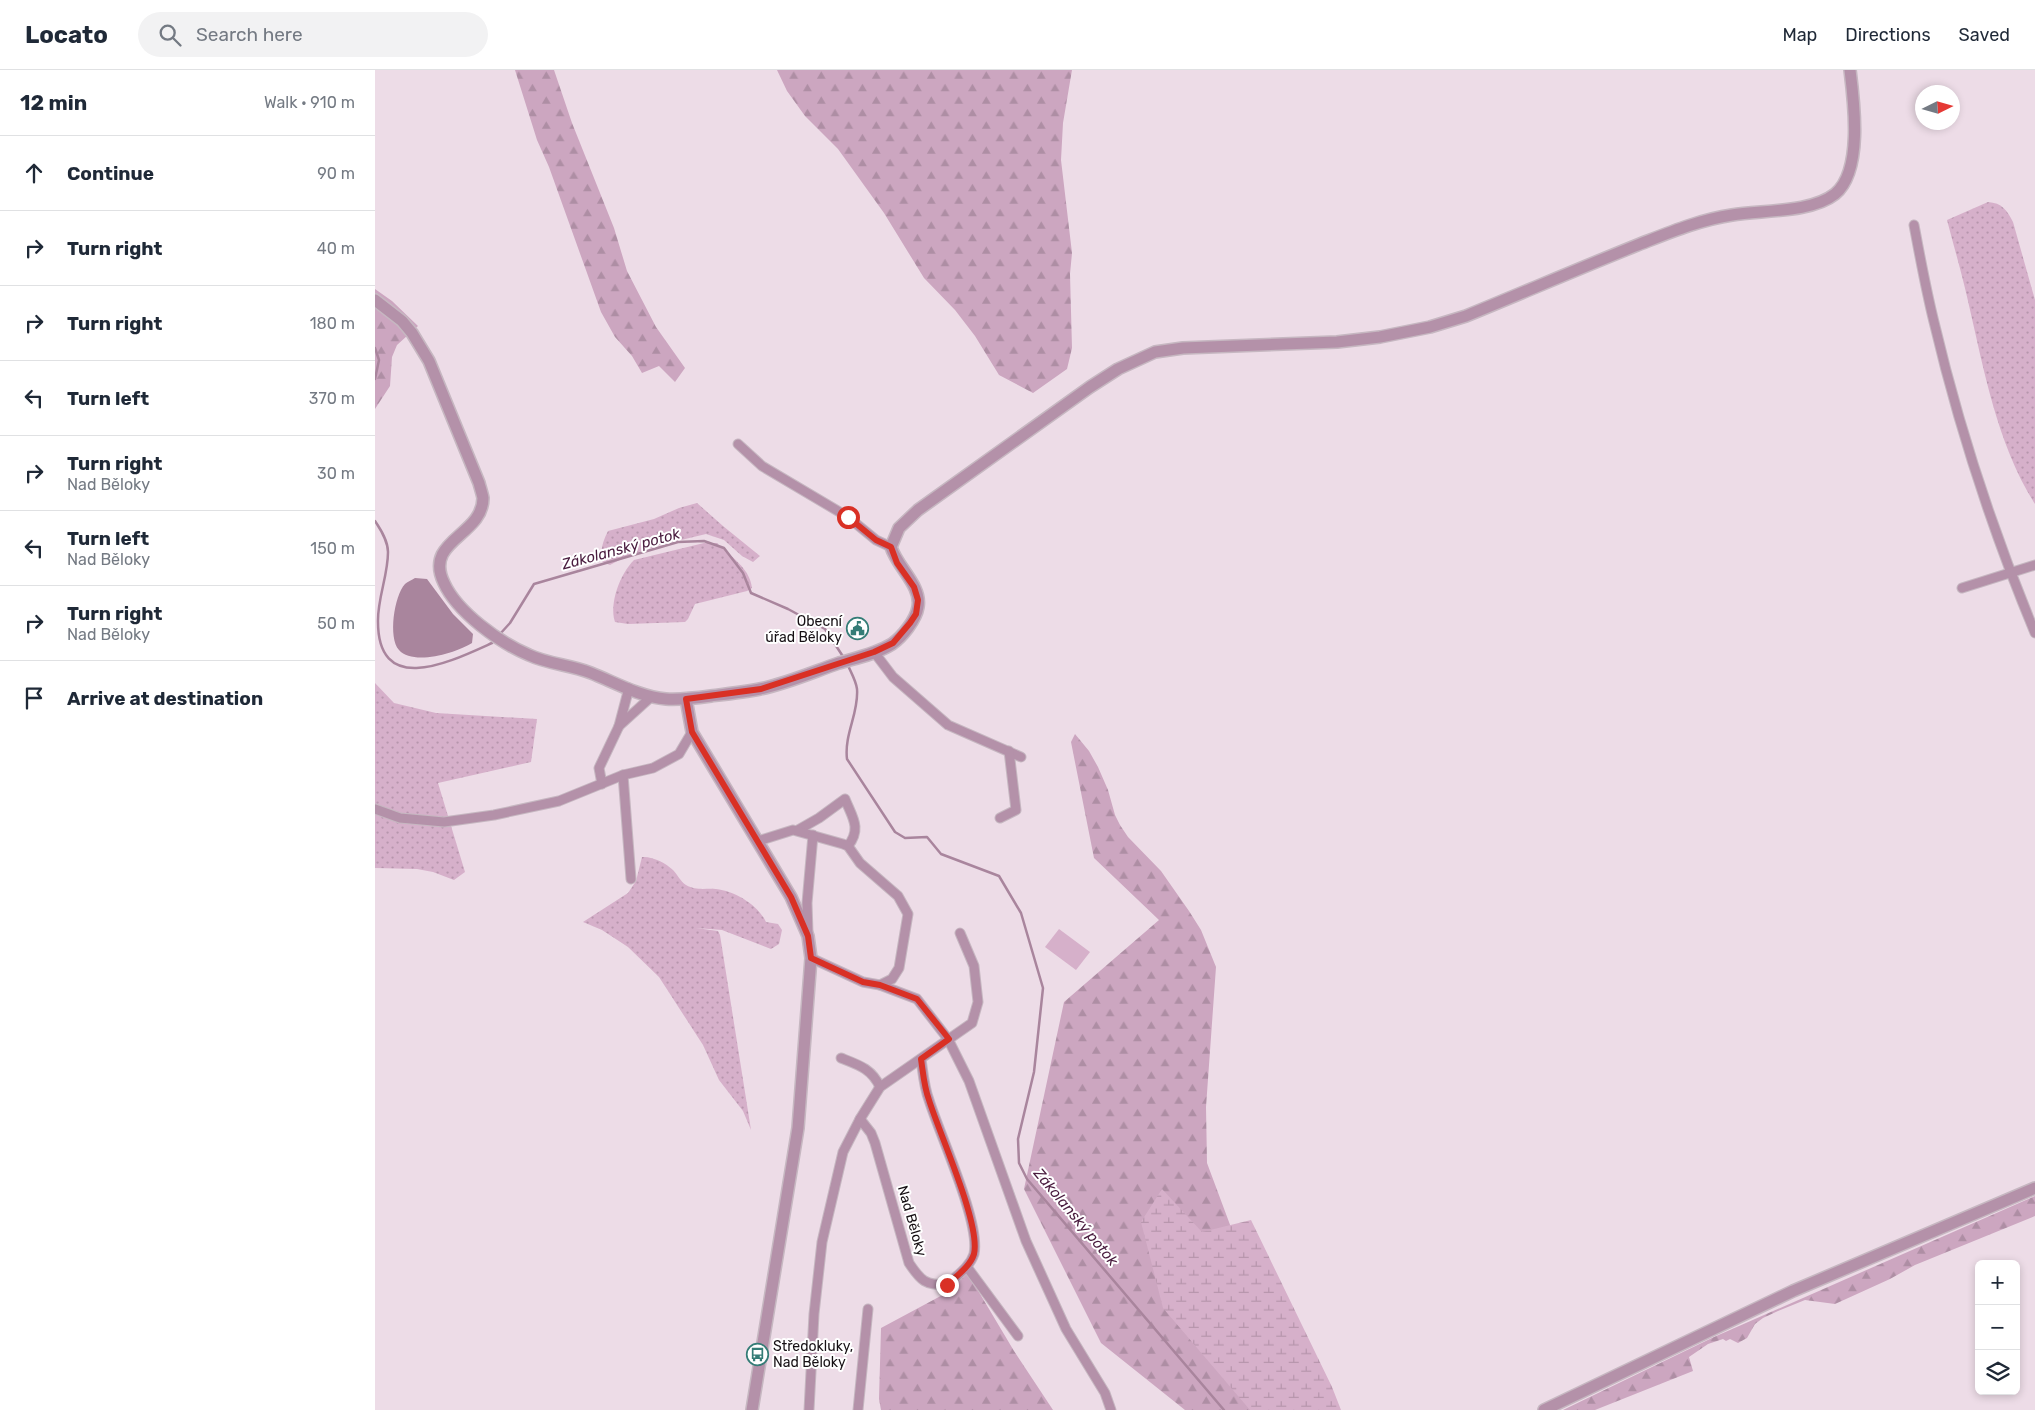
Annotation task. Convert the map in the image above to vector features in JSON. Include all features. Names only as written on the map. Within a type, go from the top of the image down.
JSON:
[{"type":"street","points":[[375,300],[402,321],[412,333],[429,361],[479,483],[483,498],[479,514],[471,525],[444,549],[440,561],[443,582],[452,598],[499,639],[530,656],[588,672],[651,696],[665,699],[686,699],[761,689],[874,652],[899,638],[910,623],[918,607],[917,594],[897,563],[891,547],[899,528],[918,510],[1118,369],[1155,352],[1183,348],[1337,342],[1380,337],[1430,327],[1466,316],[1687,226],[1730,215],[1811,205],[1834,194],[1847,178],[1853,156],[1854,136],[1850,70]]},
{"type":"street","points":[[1914,225],[1934,322],[1969,452],[2010,573],[2035,633]]},
{"type":"street","points":[[738,444],[762,466],[848,517],[876,540],[891,547]]},
{"type":"street","points":[[1962,588],[2035,565]]},
{"type":"street","points":[[874,652],[893,677],[948,725],[1021,756]]},
{"type":"street","points":[[602,784],[599,768],[619,726],[629,688]]},
{"type":"street","points":[[619,726],[651,696]]},
{"type":"street","points":[[686,699],[692,732],[791,897],[808,936]]},
{"type":"street","points":[[375,810],[400,818],[443,822],[494,815],[559,801],[623,775],[653,768],[679,754],[692,732]]},
{"type":"street","points":[[1000,818],[1016,810],[1009,752]]},
{"type":"street","points":[[623,775],[631,879]]},
{"type":"street","points":[[758,841],[785,831],[798,830],[819,818],[845,799],[857,829],[853,840],[848,846]]},
{"type":"street","points":[[798,830],[848,846],[860,863],[898,896],[908,914],[899,968],[892,979],[880,985]]},
{"type":"street","points":[[752,1410],[799,1128],[811,958],[807,902],[813,836]]},
{"type":"street","points":[[809,1410],[814,1314],[822,1242],[843,1152],[860,1119],[880,1087],[972,1023],[978,1002],[974,966],[960,933]]},
{"type":"street","points":[[811,958],[863,982],[880,985],[917,999],[949,1039],[969,1081],[1026,1241],[1066,1329],[1105,1393],[1111,1410]]},
{"type":"street","points":[[841,1058],[866,1068],[876,1078],[880,1087]]},
{"type":"street","points":[[921,1059],[928,1098],[963,1193],[974,1238],[974,1254],[967,1267],[1018,1336]]},
{"type":"street","name":"Nad Běloky","points":[[860,1119],[871,1133],[875,1143],[909,1264],[920,1280],[932,1285],[947,1285],[967,1267]]},
{"type":"street","points":[[1544,1410],[1793,1291],[2035,1188]]},
{"type":"street","points":[[858,1410],[868,1309]]},
{"type":"green space","points":[[515,70],[554,70],[572,123],[614,228],[627,271],[656,327],[685,368],[675,382],[659,366],[642,373],[632,356],[615,337],[601,312],[549,167],[537,140]]},
{"type":"green space","points":[[777,70],[1072,70],[1063,123],[1061,160],[1072,253],[1070,274],[1072,348],[1067,369],[1033,393],[999,375],[975,336],[955,310],[924,278],[884,213],[838,149],[805,116],[787,91]]},
{"type":"green space","points":[[1988,202],[2003,208],[2013,222],[2035,300],[2035,504],[2022,481],[2001,432],[1947,220]]},
{"type":"green space","points":[[375,289],[392,301],[418,326],[397,345],[392,357],[390,386],[375,409]]},
{"type":"green space","points":[[697,503],[760,556],[753,562],[742,556],[724,540],[706,534],[656,546],[627,556],[610,565],[602,562],[602,546],[608,531],[654,519],[679,508]]},
{"type":"green space","points":[[704,543],[717,543],[733,558],[748,574],[752,588],[747,591],[695,604],[685,622],[628,624],[615,622],[613,606],[617,589],[624,573],[634,560]]},
{"type":"green space","points":[[375,683],[394,703],[436,713],[537,719],[531,762],[438,783],[465,872],[454,880],[433,872],[417,869],[375,868]]},
{"type":"green space","points":[[1075,734],[1089,751],[1098,767],[1120,825],[1128,837],[1161,871],[1189,911],[1201,930],[1216,967],[1206,1107],[1207,1163],[1299,1410],[1185,1410],[1101,1343],[1024,1189],[1064,1002],[1159,920],[1094,858],[1071,742]]},
{"type":"green space","points":[[642,857],[659,860],[667,865],[690,887],[723,890],[738,896],[752,905],[766,922],[778,924],[782,930],[779,944],[771,949],[722,930],[696,928],[718,931],[720,935],[751,1130],[743,1111],[719,1080],[703,1045],[659,977],[628,947],[602,930],[583,922],[628,893],[636,881]]},
{"type":"green space","points":[[1059,929],[1090,952],[1076,970],[1045,947]]},
{"type":"green space","points":[[1162,1189],[1202,1232],[1251,1220],[1332,1387],[1341,1410],[1250,1410],[1163,1308],[1141,1222]]},
{"type":"green space","points":[[2035,1196],[2035,1216],[1915,1265],[1890,1279],[1835,1304],[1805,1300],[1778,1311],[1755,1324],[1747,1338],[1738,1343],[1730,1339],[1726,1341],[1723,1339],[1708,1344],[1689,1357],[1693,1371],[1595,1410],[1563,1410],[1714,1337]]},
{"type":"green space","points":[[967,1272],[1014,1351],[1053,1410],[881,1410],[879,1399],[881,1328],[950,1291]]},
{"type":"shaded area","points":[[415,578],[427,579],[453,614],[473,634],[472,643],[456,651],[435,656],[414,657],[405,655],[399,650],[393,627],[395,607],[405,584]]},
{"type":"waterway","name":"Zákolanský potok","points":[[375,348],[379,360],[375,379]]},
{"type":"waterway","name":"Zákolanský potok","points":[[375,521],[384,536],[388,548],[388,561],[378,620],[381,644],[389,659],[403,667],[419,668],[437,665],[492,643]]},
{"type":"waterway","name":"Zákolanský potok","points":[[500,634],[510,623],[534,584],[678,542],[704,541],[724,548],[743,573],[751,593],[788,609],[825,629],[844,658]]},
{"type":"waterway","name":"Zákolanský potok","points":[[847,663],[857,689],[856,707],[848,741],[847,759],[895,832],[905,838],[927,837],[941,854],[999,876],[1021,913],[1043,988],[1034,1072],[1018,1139],[1019,1163],[1027,1179],[1224,1410]]},
{"type":"place","name":"Obecní úřad Běloky","points":[[858,629]]},
{"type":"place","name":"Středokluky, Nad Běloky","points":[[757,1354]]},
{"type":"route","points":[[848,517],[863,531],[891,547],[897,563],[917,594],[918,607],[916,614],[899,638],[874,652],[761,689],[686,699],[692,732],[791,897],[808,936],[811,958],[863,982],[880,985],[917,999],[949,1039],[921,1059],[928,1098],[963,1193],[974,1238],[974,1254],[967,1267],[947,1285]]}]
